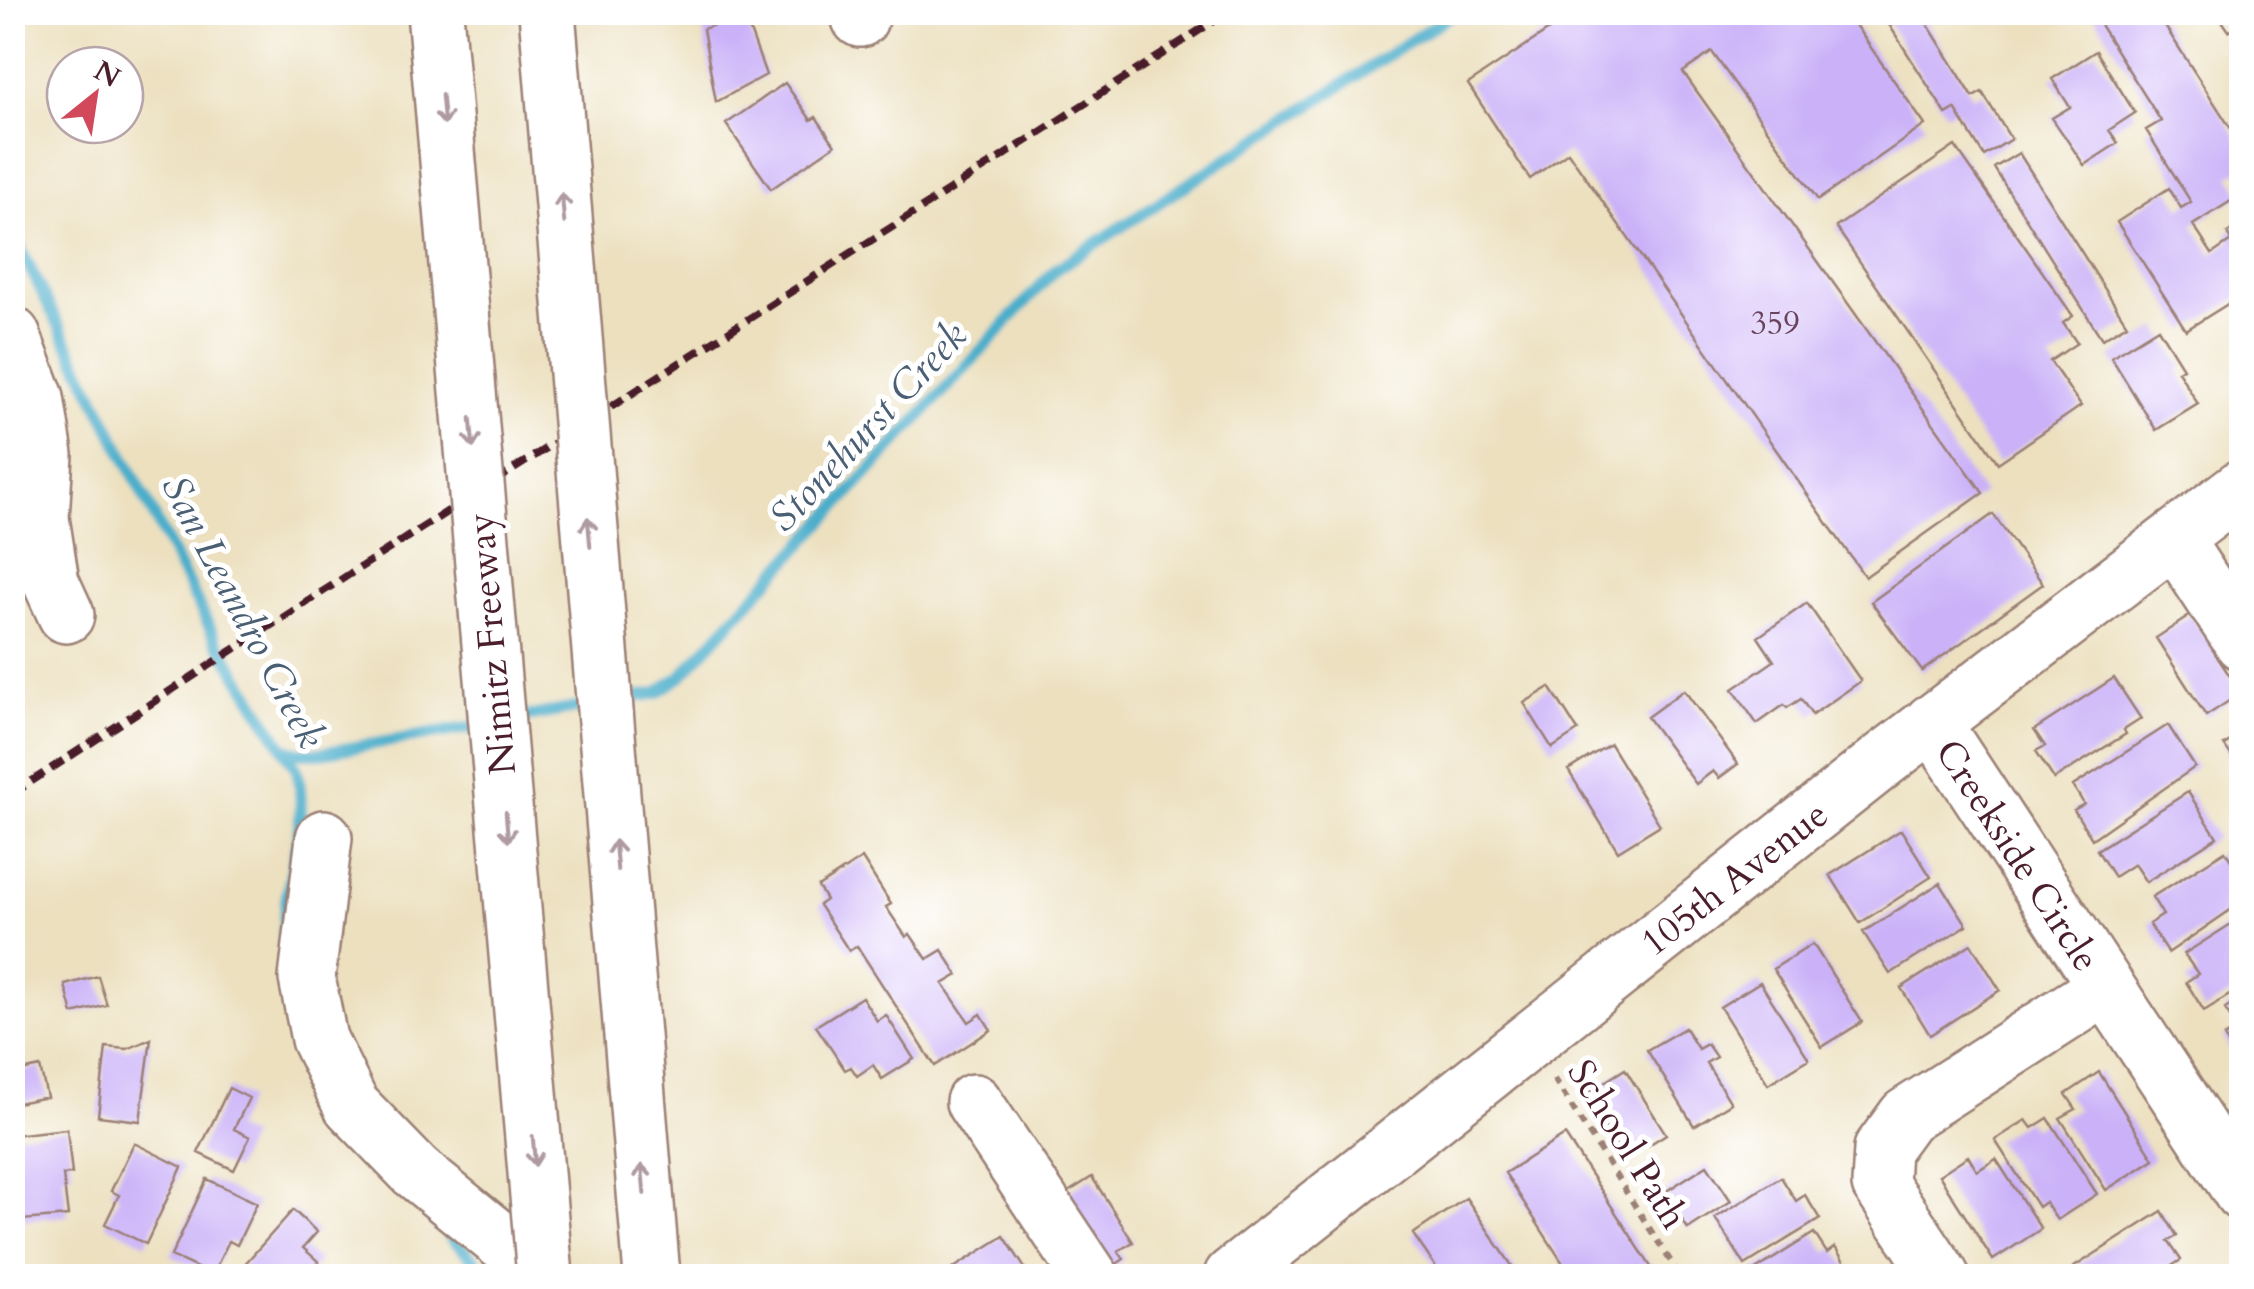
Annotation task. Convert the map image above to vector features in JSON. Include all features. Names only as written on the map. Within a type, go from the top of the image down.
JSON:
[{"type":"main road","name":"Nimitz Freeway","points":[[435,12],[544,1276]]},
{"type":"main road","points":[[547,12],[652,1276]]},
{"type":"main road","points":[[12,335],[36,398],[45,456],[41,518],[51,582],[66,615]]},
{"type":"main road","name":"105th Avenue","points":[[1232,1276],[1932,722],[2242,487]]},
{"type":"main road","points":[[2175,540],[2242,642]]},
{"type":"main road","name":"Creekside Circle","points":[[1932,722],[2242,1192]]},
{"type":"main road","points":[[324,838],[307,978],[318,1039],[351,1105],[415,1171],[544,1276]]},
{"type":"main road","name":"Creekside Circle","points":[[1941,1276],[1880,1184],[1882,1149],[1906,1116],[2104,988]]},
{"type":"main road","points":[[974,1102],[1090,1276]]},
{"type":"path","name":"School Path","points":[[1530,1040],[1680,1276]]},
{"type":"building","points":[[1576,12],[1846,12],[1925,125],[1818,200],[1712,52],[1683,72],[1983,493],[1865,577],[1568,152],[1530,179],[1468,84]]},
{"type":"building","points":[[1881,12],[1920,12],[1973,97],[1982,92],[2011,139],[1984,156],[1955,109],[1946,114]]},
{"type":"building","points":[[2092,12],[2156,12],[2242,146],[2242,168],[2230,175],[2242,194],[2193,225],[2212,254],[2231,241],[2227,233],[2242,224],[2242,295],[2186,330],[2117,222],[2169,188],[2181,208],[2191,202],[2146,130],[2161,121]]},
{"type":"building","points":[[2216,12],[2242,12],[2242,22],[2229,31]]},
{"type":"building","points":[[744,14],[766,75],[716,102],[703,29]]},
{"type":"building","points":[[2096,51],[2135,113],[2109,130],[2118,143],[2084,165],[2052,118],[2070,107],[2052,79]]},
{"type":"building","points":[[785,83],[835,145],[771,189],[726,124]]},
{"type":"building","points":[[1955,146],[2073,316],[2063,323],[2077,343],[2050,361],[2081,406],[1998,463],[1836,227]]},
{"type":"building","points":[[2019,153],[2127,324],[2102,339],[1994,168]]},
{"type":"building","points":[[2158,328],[2183,368],[2178,371],[2198,404],[2156,430],[2111,357]]},
{"type":"building","points":[[1993,514],[2043,584],[1922,671],[1871,602]]},
{"type":"building","points":[[1807,603],[1861,681],[1812,715],[1801,699],[1787,708],[1784,705],[1757,724],[1733,689],[1774,661],[1758,637]]},
{"type":"building","points":[[2191,615],[2206,638],[2212,634],[2224,654],[2218,658],[2241,693],[2206,716],[2156,638]]},
{"type":"building","points":[[2114,678],[2141,719],[2124,730],[2126,734],[2054,779],[2036,751],[2045,746],[2034,730]]},
{"type":"building","points":[[1550,687],[1578,731],[1552,748],[1524,703]]},
{"type":"building","points":[[1684,690],[1738,764],[1719,778],[1713,771],[1696,784],[1647,717]]},
{"type":"building","points":[[2168,725],[2195,767],[2092,839],[2074,810],[2084,804],[2073,786]]},
{"type":"building","points":[[2242,734],[2242,771],[2224,745]]},
{"type":"building","points":[[1610,744],[1660,825],[1618,851],[1568,770]]},
{"type":"building","points":[[2188,792],[2217,837],[2146,882],[2134,864],[2114,877],[2097,850]]},
{"type":"building","points":[[1901,830],[1931,877],[1860,923],[1830,875]]},
{"type":"building","points":[[2225,851],[2242,877],[2242,902],[2168,953],[2149,924],[2163,915],[2152,897]]},
{"type":"building","points":[[862,858],[906,937],[910,934],[927,959],[942,950],[958,975],[943,984],[969,1022],[981,1014],[991,1030],[935,1066],[857,946],[849,951],[819,905],[826,900],[818,887]]},
{"type":"building","points":[[1940,883],[1967,925],[1890,974],[1863,932]]},
{"type":"building","points":[[2242,917],[2242,987],[2204,1011],[2186,982],[2198,974],[2184,954]]},
{"type":"building","points":[[1813,944],[1862,1022],[1822,1047],[1773,969]]},
{"type":"building","points":[[1971,944],[2000,990],[1930,1035],[1901,988]]},
{"type":"building","points":[[98,976],[107,1005],[73,1014],[65,985]]},
{"type":"building","points":[[1760,982],[1809,1059],[1768,1084],[1720,1007]]},
{"type":"building","points":[[862,997],[877,1021],[886,1015],[914,1059],[882,1079],[873,1065],[857,1076],[851,1067],[845,1070],[816,1026]]},
{"type":"building","points":[[2242,998],[2242,1066],[2224,1037],[2238,1029],[2225,1009]]},
{"type":"building","points":[[1685,1028],[1698,1049],[1707,1044],[1716,1057],[1706,1063],[1731,1103],[1694,1126],[1647,1050]]},
{"type":"building","points":[[151,1039],[140,1121],[98,1116],[106,1047],[127,1049]]},
{"type":"building","points":[[40,1067],[47,1097],[12,1104],[12,1073]]},
{"type":"building","points":[[1625,1069],[1666,1134],[1625,1160],[1584,1095]]},
{"type":"building","points":[[2099,1072],[2154,1159],[2106,1190],[2060,1118],[2076,1109],[2066,1094]]},
{"type":"building","points":[[229,1088],[249,1098],[234,1129],[250,1137],[234,1170],[198,1153]]},
{"type":"building","points":[[2048,1118],[2097,1194],[2057,1220],[2045,1202],[2038,1207],[1995,1140],[2026,1120],[2032,1128]]},
{"type":"building","points":[[67,1129],[72,1174],[63,1175],[68,1216],[22,1220],[12,1135]]},
{"type":"building","points":[[1565,1135],[1657,1276],[1571,1276],[1505,1173]]},
{"type":"building","points":[[134,1143],[182,1167],[146,1244],[105,1224],[119,1195],[111,1191]]},
{"type":"building","points":[[1968,1156],[1977,1171],[1996,1159],[2041,1229],[1993,1260],[1939,1175]]},
{"type":"building","points":[[1707,1165],[1731,1201],[1688,1229],[1665,1192]]},
{"type":"building","points":[[1092,1177],[1133,1242],[1118,1251],[1124,1259],[1098,1276],[1051,1203]]},
{"type":"building","points":[[1781,1177],[1796,1201],[1805,1195],[1820,1219],[1745,1265],[1715,1218]]},
{"type":"building","points":[[207,1179],[257,1203],[237,1245],[229,1241],[212,1275],[171,1256]]},
{"type":"building","points":[[1466,1198],[1519,1276],[1442,1276],[1413,1234]]},
{"type":"building","points":[[293,1210],[317,1232],[303,1248],[319,1262],[306,1276],[234,1276]]},
{"type":"building","points":[[2162,1211],[2177,1236],[2168,1241],[2181,1260],[2156,1276],[2060,1276]]},
{"type":"building","points":[[1814,1233],[1827,1253],[1835,1247],[1853,1276],[1746,1276]]},
{"type":"building","points":[[1004,1236],[1030,1276],[953,1276],[949,1271]]},
{"type":"waterway","name":"Stonehurst Creek","points":[[617,700],[657,693],[681,676],[1056,269],[1455,12]]},
{"type":"waterway","name":"San Leandro Creek","points":[[12,232],[216,640],[297,770],[300,816],[285,910],[285,956]]},
{"type":"waterway","name":"Stonehurst Creek","points":[[509,720],[593,705]]},
{"type":"waterway","name":"Stonehurst Creek","points":[[285,749],[320,753],[485,725]]},
{"type":"waterway","name":"San Leandro Creek","points":[[428,1214],[490,1276]]},
{"type":"railway","points":[[12,794],[1228,12]]}]
